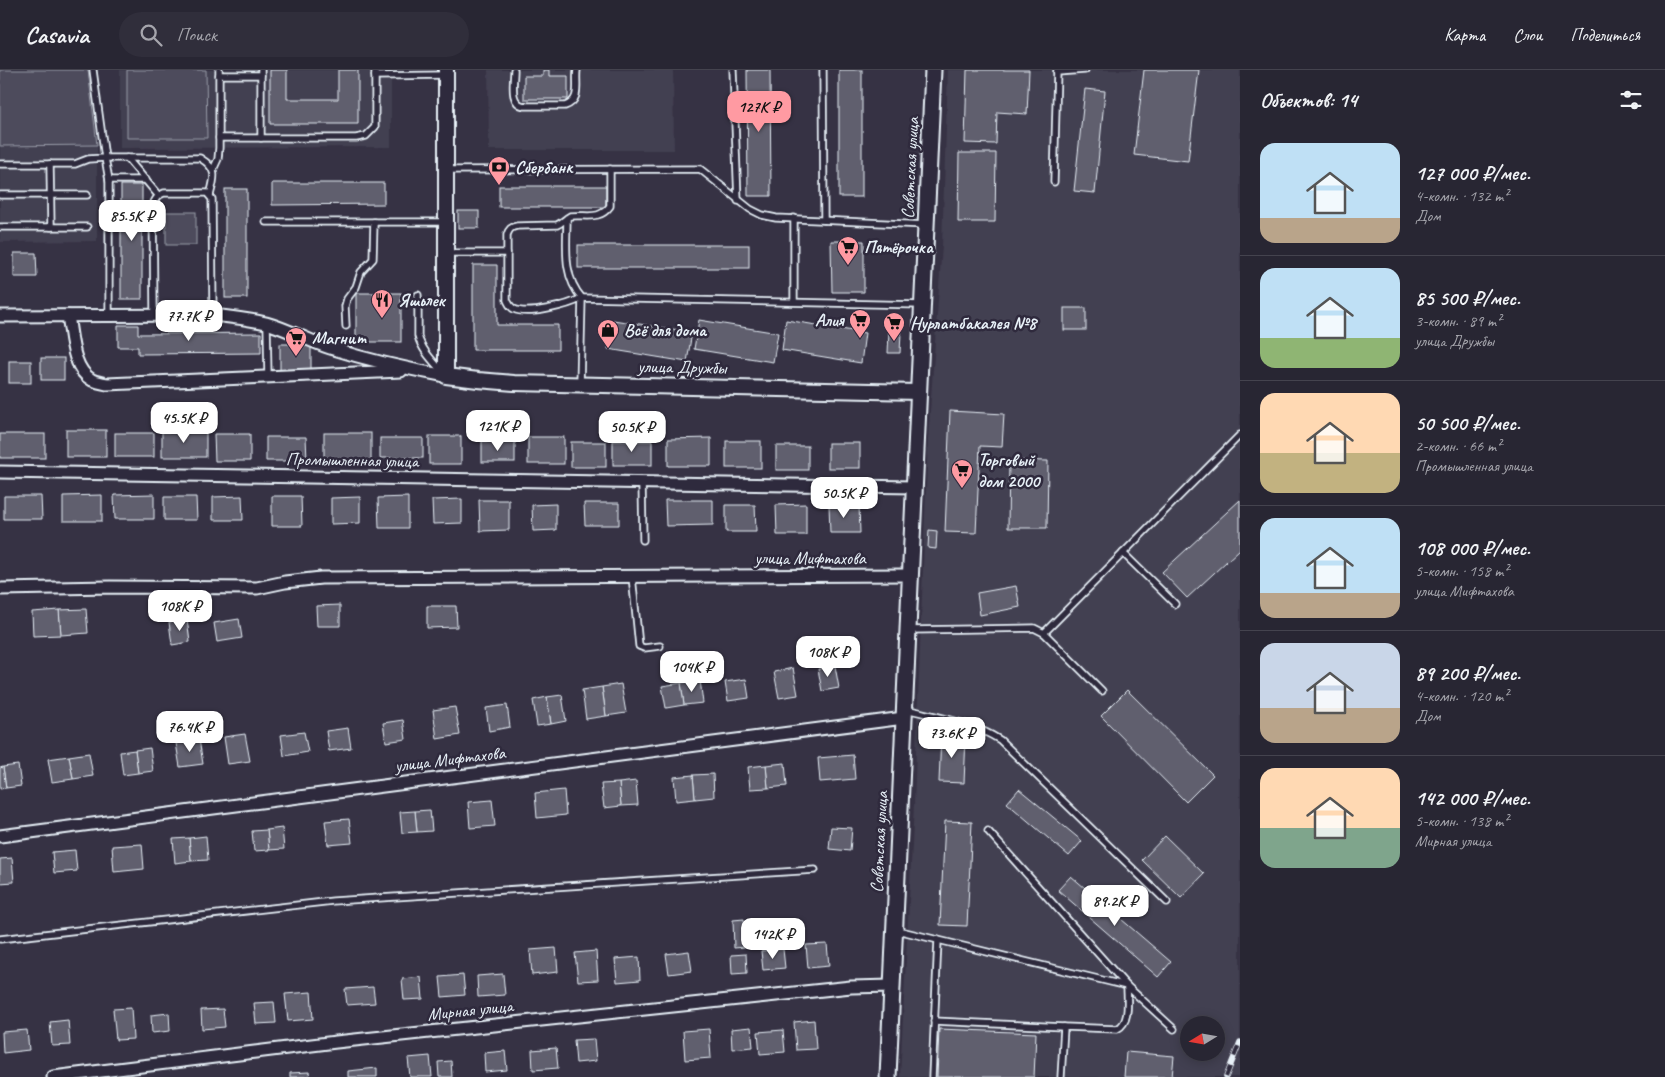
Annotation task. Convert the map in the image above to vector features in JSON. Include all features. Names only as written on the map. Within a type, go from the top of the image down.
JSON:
[{"type":"main road","name":"Советская улица","points":[[888,1077],[932,70]]},
{"type":"street","points":[[446,73],[446,376]]},
{"type":"street","name":"улица Дружбы","points":[[0,316],[213,315],[246,319],[267,324],[343,352],[415,370],[478,380],[918,392]]},
{"type":"street","name":"улица Дружбы","points":[[68,316],[80,368],[94,381],[107,384],[415,370]]},
{"type":"street","name":"Промышленная улица","points":[[0,472],[914,487]]},
{"type":"street","name":"улица Мифтахова","points":[[0,589],[110,587],[257,588],[285,582],[322,578],[910,575]]},
{"type":"street","name":"улица Мифтахова","points":[[0,836],[904,714]]},
{"type":"street","name":"Мирная улица","points":[[53,1077],[336,1042],[841,988],[892,986]]},
{"type":"lane","points":[[93,70],[108,180],[109,316]]},
{"type":"lane","points":[[514,70],[515,102],[524,106],[569,105],[576,96],[577,70]]},
{"type":"lane","points":[[733,70],[738,201]]},
{"type":"lane","points":[[823,70],[824,220]]},
{"type":"lane","points":[[1054,182],[1057,71],[1086,70]]},
{"type":"lane","points":[[213,170],[218,154],[219,138],[219,72],[261,72],[261,138]]},
{"type":"lane","points":[[219,138],[356,138],[366,136],[375,127],[375,73],[446,73]]},
{"type":"lane","points":[[0,164],[75,164],[90,158],[200,158],[209,163],[215,178],[210,195],[213,204],[213,315]]},
{"type":"lane","points":[[128,158],[158,195]]},
{"type":"lane","points":[[50,164],[51,227]]},
{"type":"lane","points":[[610,169],[610,206],[599,215],[574,216],[567,218],[557,225],[512,227],[507,235],[507,300],[509,306],[519,310],[552,308],[582,298],[922,305]]},
{"type":"lane","points":[[446,170],[700,169],[738,201],[762,215],[776,218],[926,225]]},
{"type":"lane","points":[[108,180],[146,180]]},
{"type":"lane","points":[[154,316],[153,204],[158,195],[164,193],[201,193],[210,195]]},
{"type":"lane","points":[[0,196],[87,195]]},
{"type":"lane","points":[[567,218],[567,269],[573,287],[582,298],[580,384]]},
{"type":"lane","points":[[794,218],[794,301]]},
{"type":"lane","points":[[266,222],[446,222]]},
{"type":"lane","points":[[346,326],[346,302],[356,288],[361,272],[373,259],[374,222]]},
{"type":"lane","points":[[0,227],[87,227]]},
{"type":"lane","points":[[446,253],[507,253]]},
{"type":"lane","points":[[418,295],[418,336],[420,342],[446,376]]},
{"type":"lane","points":[[267,324],[268,377]]},
{"type":"lane","points":[[1044,633],[1240,435]]},
{"type":"lane","points":[[642,483],[643,540]]},
{"type":"lane","points":[[1123,553],[1175,604]]},
{"type":"lane","points":[[632,576],[639,646],[644,648],[660,646]]},
{"type":"lane","points":[[908,630],[1034,628],[1044,633],[1102,691]]},
{"type":"lane","points":[[904,714],[974,727],[1000,740],[1168,902]]},
{"type":"lane","points":[[988,831],[1127,986],[1174,1029]]},
{"type":"lane","points":[[0,940],[333,901],[815,870]]},
{"type":"lane","points":[[894,929],[1127,986]]},
{"type":"lane","points":[[932,1077],[938,940]]},
{"type":"lane","points":[[934,1021],[1118,1029],[1126,1022],[1127,986]]},
{"type":"lane","points":[[1061,1077],[1064,1027]]},
{"type":"shaded area","points":[[0,70],[88,70],[97,145],[0,146]]},
{"type":"shaded area","points":[[120,70],[391,70],[391,147],[120,148]]},
{"type":"shaded area","points":[[127,70],[206,70],[207,138],[127,138]]},
{"type":"shaded area","points":[[488,70],[673,70],[674,150],[489,150]]},
{"type":"shaded area","points":[[948,70],[1240,70],[1240,1077],[900,1077],[914,805],[928,439],[942,245]]},
{"type":"shaded area","points":[[97,145],[97,241],[0,242],[0,146]]},
{"type":"shaded area","points":[[166,212],[196,212],[196,245],[166,245]]},
{"type":"building","points":[[270,70],[287,70],[287,99],[338,99],[338,70],[358,70],[358,124],[270,124]]},
{"type":"building","points":[[543,70],[549,70],[549,76],[568,76],[568,99],[524,99],[524,76],[543,76]]},
{"type":"building","points":[[747,70],[770,70],[771,196],[748,196]]},
{"type":"building","points":[[839,70],[862,70],[862,197],[839,197]]},
{"type":"building","points":[[967,70],[1029,70],[1027,114],[997,112],[996,144],[965,143]]},
{"type":"building","points":[[1144,70],[1199,70],[1188,161],[1134,155]]},
{"type":"building","points":[[1085,89],[1105,91],[1095,193],[1074,191]]},
{"type":"building","points":[[959,153],[996,153],[995,222],[958,222]]},
{"type":"building","points":[[272,183],[384,183],[384,204],[272,205]]},
{"type":"building","points":[[121,185],[142,185],[142,299],[121,299]]},
{"type":"building","points":[[499,186],[606,186],[606,207],[499,207]]},
{"type":"building","points":[[225,189],[247,189],[247,298],[225,298]]},
{"type":"building","points":[[458,211],[479,211],[479,228],[458,228]]},
{"type":"building","points":[[831,241],[864,241],[864,292],[832,292]]},
{"type":"building","points":[[578,245],[749,245],[749,268],[578,268]]},
{"type":"building","points":[[14,253],[36,253],[37,277],[14,277]]},
{"type":"building","points":[[473,265],[497,265],[497,325],[558,325],[558,350],[473,350]]},
{"type":"building","points":[[356,293],[401,293],[401,342],[356,342]]},
{"type":"building","points":[[1064,308],[1086,308],[1086,330],[1064,330]]},
{"type":"building","points":[[613,320],[692,332],[687,362],[608,349]]},
{"type":"building","points":[[699,320],[778,333],[773,362],[694,349]]},
{"type":"building","points":[[786,320],[865,333],[861,363],[782,350]]},
{"type":"building","points":[[118,325],[138,325],[138,334],[261,333],[261,353],[138,354],[138,347],[118,347]]},
{"type":"building","name":"Нурлатбакалея №8","points":[[889,331],[901,332],[900,353],[888,353]]},
{"type":"building","points":[[280,344],[311,344],[311,370],[280,370]]},
{"type":"building","points":[[41,358],[64,358],[64,380],[41,380]]},
{"type":"building","points":[[9,361],[31,361],[31,383],[9,383]]},
{"type":"building","name":"Торговый дом 2000","points":[[950,411],[1004,414],[1002,447],[980,446],[976,533],[945,532]]},
{"type":"building","points":[[66,430],[106,430],[106,457],[66,457]]},
{"type":"building","points":[[162,432],[206,432],[206,457],[162,457]]},
{"type":"building","points":[[115,433],[154,433],[154,457],[115,457]]},
{"type":"building","points":[[324,433],[371,433],[371,461],[324,461]]},
{"type":"building","points":[[0,434],[45,434],[45,458],[0,458]]},
{"type":"building","points":[[214,434],[250,434],[250,461],[215,461]]},
{"type":"building","points":[[429,436],[461,436],[461,464],[429,464]]},
{"type":"building","points":[[266,437],[306,437],[307,461],[266,461]]},
{"type":"building","points":[[528,437],[564,437],[564,464],[528,464]]},
{"type":"building","points":[[380,438],[423,438],[423,458],[380,458]]},
{"type":"building","points":[[711,438],[711,466],[668,466],[668,439]]},
{"type":"building","points":[[482,441],[515,441],[515,462],[482,462]]},
{"type":"building","points":[[613,441],[652,441],[652,465],[613,465]]},
{"type":"building","points":[[726,441],[761,441],[761,468],[726,468]]},
{"type":"building","points":[[571,442],[606,442],[606,467],[571,467]]},
{"type":"building","points":[[828,443],[860,443],[860,468],[828,468]]},
{"type":"building","points":[[776,446],[808,446],[808,470],[776,470]]},
{"type":"building","points":[[1009,460],[1048,461],[1047,528],[1008,528]]},
{"type":"building","points":[[154,494],[154,519],[115,519],[114,495]]},
{"type":"building","points":[[102,495],[102,521],[63,521],[63,496]]},
{"type":"building","points":[[4,496],[41,496],[42,519],[4,519]]},
{"type":"building","points":[[242,496],[243,520],[213,520],[213,497]]},
{"type":"building","points":[[272,496],[301,496],[302,526],[272,526]]},
{"type":"building","points":[[164,497],[196,497],[197,520],[164,520]]},
{"type":"building","points":[[360,497],[360,523],[331,524],[331,498]]},
{"type":"building","points":[[408,497],[408,528],[379,528],[378,498]]},
{"type":"building","points":[[462,499],[462,523],[433,524],[432,500]]},
{"type":"building","points":[[479,500],[509,500],[509,530],[480,531]]},
{"type":"building","points":[[665,500],[713,500],[713,525],[666,526]]},
{"type":"building","points":[[1240,500],[1240,549],[1187,598],[1162,572]]},
{"type":"building","points":[[584,503],[619,503],[619,525],[585,525]]},
{"type":"building","points":[[556,504],[556,530],[533,531],[532,505]]},
{"type":"building","points":[[806,504],[806,535],[777,535],[776,505]]},
{"type":"building","points":[[726,505],[755,505],[756,532],[726,532]]},
{"type":"building","points":[[829,505],[859,505],[860,533],[830,533]]},
{"type":"building","points":[[929,530],[937,531],[936,549],[928,548]]},
{"type":"building","points":[[1016,586],[1020,607],[980,615],[977,593]]},
{"type":"building","points":[[340,605],[340,626],[317,626],[316,606]]},
{"type":"building","points":[[427,606],[456,606],[457,627],[427,628]]},
{"type":"building","points":[[86,609],[88,633],[61,635],[59,610]]},
{"type":"building","points":[[59,610],[61,635],[33,636],[32,612]]},
{"type":"building","points":[[187,619],[190,642],[172,645],[169,622]]},
{"type":"building","points":[[239,619],[242,638],[217,642],[214,623]]},
{"type":"building","points":[[835,666],[839,688],[822,691],[818,669]]},
{"type":"building","points":[[793,668],[798,695],[779,698],[774,672]]},
{"type":"building","points":[[746,679],[749,698],[728,701],[725,682]]},
{"type":"building","points":[[700,680],[703,703],[684,705],[681,683]]},
{"type":"building","points":[[681,683],[684,705],[666,708],[662,686]]},
{"type":"building","points":[[621,684],[626,713],[606,716],[602,687]]},
{"type":"building","points":[[602,687],[606,716],[586,719],[582,690]]},
{"type":"building","points":[[1127,690],[1213,775],[1186,802],[1101,716]]},
{"type":"building","points":[[562,695],[566,721],[551,724],[547,697]]},
{"type":"building","points":[[547,697],[551,724],[537,726],[533,700]]},
{"type":"building","points":[[507,705],[510,727],[489,731],[486,708]]},
{"type":"building","points":[[455,707],[460,735],[437,739],[433,710]]},
{"type":"building","points":[[403,720],[406,739],[386,742],[383,723]]},
{"type":"building","points":[[348,728],[351,748],[329,751],[326,731]]},
{"type":"building","points":[[304,732],[308,752],[284,756],[281,735]]},
{"type":"building","points":[[245,734],[250,761],[228,764],[224,737]]},
{"type":"building","points":[[941,736],[966,737],[964,783],[939,782]]},
{"type":"building","points":[[199,739],[203,764],[180,767],[176,743]]},
{"type":"building","points":[[150,748],[153,771],[138,773],[135,750]]},
{"type":"building","points":[[135,750],[138,773],[123,775],[120,752]]},
{"type":"building","points":[[89,753],[93,776],[73,779],[69,756]]},
{"type":"building","points":[[853,755],[855,779],[820,782],[818,758]]},
{"type":"building","points":[[69,756],[73,779],[52,782],[48,759]]},
{"type":"building","points":[[785,763],[787,786],[768,788],[766,765]]},
{"type":"building","points":[[18,765],[21,786],[6,788],[3,767]]},
{"type":"building","points":[[766,765],[768,788],[750,789],[748,767]]},
{"type":"building","points":[[3,767],[6,788],[0,789],[0,768]]},
{"type":"building","points":[[713,774],[714,797],[695,799],[693,775]]},
{"type":"building","points":[[693,775],[695,799],[676,801],[674,777]]},
{"type":"building","points":[[636,781],[638,805],[621,806],[619,783]]},
{"type":"building","points":[[619,783],[621,806],[604,808],[601,784]]},
{"type":"building","points":[[1019,789],[1082,841],[1069,856],[1007,803]]},
{"type":"building","points":[[564,790],[566,815],[537,818],[535,793]]},
{"type":"building","points":[[492,800],[495,826],[470,828],[468,802]]},
{"type":"building","points":[[430,810],[432,831],[417,832],[415,811]]},
{"type":"building","points":[[415,811],[417,832],[402,833],[400,812]]},
{"type":"building","points":[[349,819],[352,843],[328,845],[325,821]]},
{"type":"building","points":[[945,821],[972,822],[967,926],[940,925]]},
{"type":"building","points":[[831,827],[852,828],[850,851],[829,849]]},
{"type":"building","points":[[282,828],[284,849],[269,850],[267,830]]},
{"type":"building","points":[[267,830],[269,850],[254,851],[252,831]]},
{"type":"building","points":[[206,836],[208,860],[191,861],[189,838]]},
{"type":"building","points":[[1165,836],[1204,874],[1181,898],[1142,860]]},
{"type":"building","points":[[189,838],[191,861],[175,863],[173,839]]},
{"type":"building","points":[[142,844],[144,869],[114,872],[112,846]]},
{"type":"building","points":[[75,850],[77,871],[54,873],[52,852]]},
{"type":"building","points":[[12,858],[14,882],[0,883],[0,859]]},
{"type":"building","points":[[1071,876],[1171,962],[1158,977],[1058,890]]},
{"type":"building","points":[[744,919],[745,947],[734,948],[733,920]]},
{"type":"building","points":[[827,944],[829,966],[808,968],[806,945]]},
{"type":"building","points":[[556,948],[558,972],[532,975],[530,950]]},
{"type":"building","points":[[783,949],[785,968],[763,970],[761,951]]},
{"type":"building","points":[[596,951],[598,980],[578,981],[575,953]]},
{"type":"building","points":[[689,951],[692,971],[669,974],[666,954]]},
{"type":"building","points":[[746,954],[747,973],[732,974],[731,955]]},
{"type":"building","points":[[639,957],[640,980],[617,982],[615,959]]},
{"type":"building","points":[[503,974],[505,995],[478,997],[477,976]]},
{"type":"building","points":[[463,975],[465,995],[442,997],[440,977]]},
{"type":"building","points":[[421,977],[423,999],[404,1000],[402,979]]},
{"type":"building","points":[[373,987],[375,1003],[347,1005],[345,989]]},
{"type":"building","points":[[311,992],[313,1019],[288,1021],[285,994]]},
{"type":"building","points":[[274,1002],[276,1023],[256,1024],[254,1003]]},
{"type":"building","points":[[131,1008],[133,1039],[116,1040],[113,1009]]},
{"type":"building","points":[[223,1009],[225,1027],[202,1029],[201,1010]]},
{"type":"building","points":[[169,1013],[170,1031],[152,1033],[151,1015]]},
{"type":"building","points":[[68,1020],[70,1045],[52,1046],[50,1022]]},
{"type":"building","points":[[814,1020],[816,1049],[796,1050],[794,1022]]},
{"type":"building","points":[[751,1027],[753,1047],[732,1049],[731,1029]]},
{"type":"building","points":[[709,1029],[711,1058],[685,1060],[683,1031]]},
{"type":"building","points":[[939,1029],[1036,1033],[1034,1077],[937,1077]]},
{"type":"building","points":[[27,1030],[29,1050],[3,1053],[2,1032]]},
{"type":"building","points":[[783,1030],[785,1052],[760,1054],[758,1032]]},
{"type":"building","points":[[594,1039],[596,1061],[576,1063],[574,1040]]},
{"type":"building","points":[[556,1048],[558,1068],[533,1070],[532,1050]]},
{"type":"building","points":[[505,1051],[507,1070],[485,1072],[484,1053]]},
{"type":"building","points":[[1126,1052],[1174,1056],[1172,1077],[1124,1077]]},
{"type":"building","points":[[430,1056],[432,1077],[410,1077],[408,1058]]},
{"type":"building","points":[[451,1061],[452,1077],[439,1077],[438,1062]]},
{"type":"building","points":[[377,1068],[377,1077],[348,1077],[348,1071]]},
{"type":"building","points":[[309,1072],[310,1077],[290,1077],[290,1073]]},
{"type":"railway","points":[[1226,1077],[1240,1042]]},
{"type":"place","name":"Сбербанк","points":[[499,186]]},
{"type":"place","name":"Пятёрочка","points":[[848,266]]},
{"type":"place","name":"Яшьлек","points":[[382,319]]},
{"type":"place","name":"Алия","points":[[860,339]]},
{"type":"place","name":"Нурлатбакалея №8","points":[[894,342]]},
{"type":"place","name":"Всё для дома","points":[[608,349]]},
{"type":"place","name":"Магнит","points":[[296,357]]},
{"type":"place","name":"Торговый дом 2000","points":[[962,489]]}]
